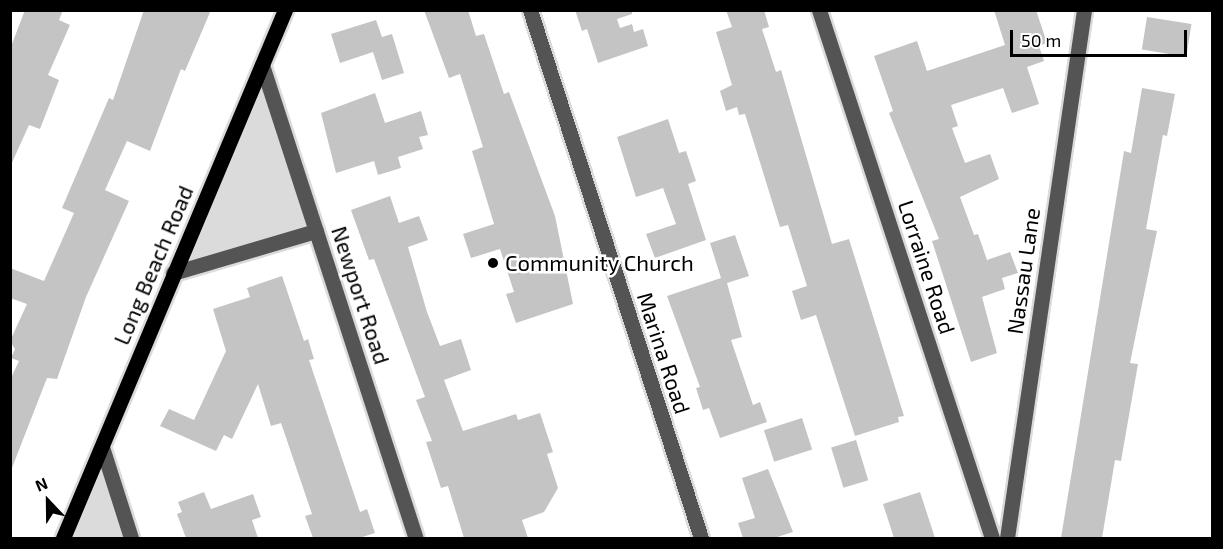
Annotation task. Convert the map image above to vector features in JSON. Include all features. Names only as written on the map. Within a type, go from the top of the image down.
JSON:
[{"type":"main road","name":"Long Beach Road","points":[[63,538],[285,10]]},
{"type":"street","name":"Marina Road","points":[[530,10],[701,538]]},
{"type":"street","name":"Lorraine Road","points":[[819,10],[992,538]]},
{"type":"street","name":"Nassau Lane","points":[[1006,538],[1084,10]]},
{"type":"street","name":"Newport Road","points":[[262,65],[416,538]]},
{"type":"street","points":[[173,273],[316,231]]},
{"type":"street","points":[[102,447],[131,538]]},
{"type":"shaded area","points":[[261,78],[311,228],[182,266]]},
{"type":"shaded area","points":[[102,459],[128,538],[69,538]]},
{"type":"building","points":[[25,10],[63,10],[59,20],[70,25],[48,75],[59,80],[40,129],[29,125],[10,167],[10,49]]},
{"type":"building","points":[[144,10],[211,10],[185,71],[181,69],[150,151],[127,141],[105,190],[129,201],[86,297],[57,379],[47,378],[10,473],[10,380],[19,361],[11,358],[15,349],[10,341],[27,304],[10,298],[10,268],[44,281],[74,213],[62,208],[109,98],[113,100]]},
{"type":"building","points":[[424,10],[468,10],[476,36],[484,34],[504,94],[509,92],[555,216],[573,304],[516,323],[506,294],[514,292],[500,249],[471,258],[463,234],[494,224],[472,151],[483,147],[460,74],[449,78]]},
{"type":"building","points":[[575,10],[632,10],[632,14],[617,19],[620,28],[632,24],[634,32],[643,29],[648,46],[598,63],[587,29],[582,31]]},
{"type":"building","points":[[726,10],[764,10],[769,27],[762,29],[776,72],[781,70],[832,244],[849,239],[904,416],[898,417],[899,422],[855,436],[816,315],[801,320],[792,291],[807,286],[788,225],[780,227],[745,114],[739,115],[737,107],[726,111],[720,91],[732,85],[716,32],[732,27]]},
{"type":"building","points":[[994,10],[1036,10],[1047,43],[1039,46],[1044,61],[1027,67],[1039,104],[1012,113],[1003,88],[951,105],[958,126],[952,128],[965,163],[990,154],[999,179],[960,197],[974,235],[978,234],[987,260],[1010,252],[1018,273],[1002,278],[1005,289],[982,297],[997,353],[971,362],[932,241],[939,239],[889,113],[893,111],[874,56],[917,41],[927,71],[1005,45]]},
{"type":"building","points":[[1147,17],[1191,24],[1186,57],[1142,50]]},
{"type":"building","points":[[376,20],[382,37],[392,34],[404,73],[382,80],[373,52],[340,63],[331,34]]},
{"type":"building","points":[[1142,88],[1175,94],[1167,136],[1163,135],[1146,229],[1157,231],[1130,363],[1138,364],[1121,461],[1115,460],[1102,538],[1061,538],[1124,151],[1131,153]]},
{"type":"building","points":[[375,93],[385,123],[421,111],[428,135],[419,137],[423,149],[398,157],[401,168],[378,175],[374,161],[336,173],[321,113]]},
{"type":"building","points":[[668,119],[679,153],[686,151],[696,181],[688,184],[706,240],[655,258],[646,234],[676,224],[663,188],[636,197],[617,137]]},
{"type":"building","points":[[390,196],[399,223],[419,216],[428,240],[408,247],[427,312],[440,346],[461,339],[471,370],[444,380],[463,431],[516,414],[518,420],[540,413],[553,452],[547,454],[558,488],[544,512],[522,520],[528,538],[464,538],[448,486],[441,488],[426,442],[432,441],[416,400],[425,397],[374,259],[369,260],[351,210]]},
{"type":"building","points":[[735,235],[749,276],[727,283],[742,337],[731,340],[753,405],[760,402],[767,422],[720,438],[709,408],[703,410],[696,388],[700,387],[667,296],[721,278],[710,243]]},
{"type":"building","points":[[282,276],[304,341],[308,339],[314,359],[309,360],[360,512],[367,509],[375,533],[359,538],[313,538],[305,516],[312,514],[281,423],[271,426],[258,384],[232,439],[224,435],[216,451],[160,426],[169,409],[194,420],[226,351],[213,309],[250,297],[247,288]]},
{"type":"building","points":[[802,418],[812,449],[774,462],[764,430]]},
{"type":"building","points":[[856,440],[868,480],[843,488],[831,448]]},
{"type":"building","points":[[768,469],[793,532],[774,538],[743,538],[738,523],[755,518],[742,478]]},
{"type":"building","points":[[204,492],[211,509],[253,494],[261,517],[252,520],[258,538],[186,538],[177,514],[182,512],[178,502]]},
{"type":"building","points":[[920,492],[935,538],[894,538],[883,504]]},
{"type":"place","name":"Community Church","points":[[493,263]]}]
